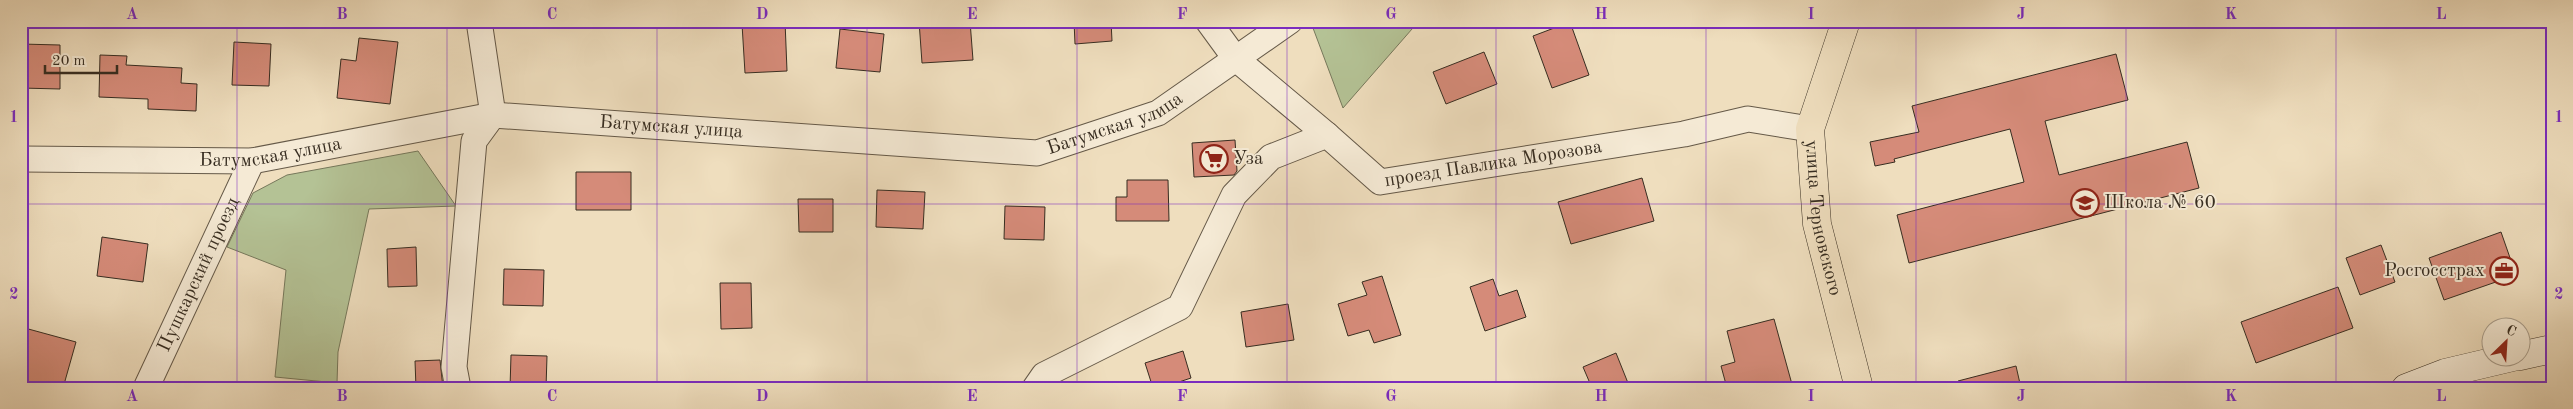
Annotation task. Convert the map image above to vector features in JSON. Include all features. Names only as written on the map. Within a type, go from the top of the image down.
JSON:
[{"type":"main road","name":"улица Терновского","points":[[1841,23],[1810,129],[1817,224],[1859,388]]},
{"type":"street","points":[[458,388],[454,367],[474,142],[494,115],[479,21]]},
{"type":"street","points":[[1035,388],[1044,375],[1180,307],[1234,195],[1271,157],[1327,135],[1235,58],[1208,21]]},
{"type":"street","name":"Батумская улица","points":[[21,159],[252,161],[494,115],[1037,153],[1158,113],[1290,21]]},
{"type":"street","name":"проезд Павлика Морозова","points":[[1327,135],[1380,182],[1684,134],[1748,119],[1810,129]]},
{"type":"street","name":"Пушкарский проезд","points":[[146,388],[252,161]]},
{"type":"street","points":[[2530,354],[2552,349]]},
{"type":"street","points":[[2406,388],[2445,373],[2480,365]]},
{"type":"green space","points":[[1321,21],[1419,21],[1343,108],[1313,28]]},
{"type":"green space","points":[[418,151],[456,206],[369,209],[338,352],[337,383],[275,377],[286,270],[227,247],[253,193],[287,175]]},
{"type":"building","points":[[785,21],[787,71],[745,73],[742,24]]},
{"type":"building","points":[[919,21],[970,21],[973,60],[922,63]]},
{"type":"building","points":[[1074,21],[1111,21],[1112,41],[1075,44]]},
{"type":"building","points":[[1570,22],[1589,75],[1552,88],[1533,36]]},
{"type":"building","points":[[840,29],[884,34],[880,72],[836,68]]},
{"type":"building","points":[[359,38],[398,42],[390,104],[337,98],[341,59],[356,61]]},
{"type":"building","points":[[234,42],[271,44],[269,86],[232,85]]},
{"type":"building","points":[[21,44],[60,45],[60,89],[21,88]]},
{"type":"building","points":[[1484,52],[1497,84],[1446,104],[1433,72]]},
{"type":"building","points":[[2116,54],[2128,100],[2045,121],[2059,175],[2187,142],[2199,188],[1909,263],[1897,215],[2024,182],[2010,129],[1894,159],[1895,162],[1875,166],[1870,142],[1919,132],[1912,106]]},
{"type":"building","points":[[100,55],[127,56],[126,65],[182,68],[181,83],[197,84],[196,111],[148,109],[148,99],[99,97]]},
{"type":"building","name":"Уза","points":[[1235,140],[1237,171],[1234,175],[1194,177],[1192,143]]},
{"type":"building","points":[[576,172],[631,172],[631,210],[576,210]]},
{"type":"building","points":[[1642,178],[1654,221],[1571,244],[1558,202]]},
{"type":"building","points":[[1127,180],[1168,180],[1169,221],[1116,221],[1116,197],[1127,197]]},
{"type":"building","points":[[877,190],[925,192],[923,229],[876,227]]},
{"type":"building","points":[[798,199],[833,199],[833,232],[799,232]]},
{"type":"building","points":[[1005,206],[1045,207],[1044,240],[1004,239]]},
{"type":"building","points":[[2501,232],[2516,275],[2444,300],[2429,258]]},
{"type":"building","points":[[102,237],[148,244],[143,282],[97,276]]},
{"type":"building","points":[[2381,245],[2395,282],[2360,295],[2346,258]]},
{"type":"building","points":[[416,247],[417,286],[388,287],[387,249]]},
{"type":"building","points":[[504,269],[544,270],[543,306],[503,305]]},
{"type":"building","points":[[1382,276],[1401,335],[1374,343],[1369,330],[1348,336],[1338,304],[1367,295],[1362,282]]},
{"type":"building","points":[[1493,279],[1499,296],[1517,290],[1526,317],[1485,331],[1470,287]]},
{"type":"building","points":[[720,283],[751,283],[752,328],[721,329]]},
{"type":"building","points":[[2338,287],[2353,328],[2256,363],[2241,322]]},
{"type":"building","points":[[1288,304],[1294,340],[1246,347],[1241,312]]},
{"type":"building","points":[[1774,319],[1793,388],[1727,388],[1721,366],[1735,362],[1727,331]]},
{"type":"building","points":[[21,327],[76,342],[63,388],[21,388]]},
{"type":"building","points":[[1183,351],[1191,378],[1161,388],[1153,388],[1145,363]]},
{"type":"building","points":[[1616,353],[1630,388],[1592,388],[1583,367]]},
{"type":"building","points":[[511,355],[547,356],[546,388],[510,388]]},
{"type":"building","points":[[440,360],[443,388],[416,388],[415,361]]},
{"type":"building","points":[[2016,366],[2021,388],[1958,388],[1958,381]]},
{"type":"place","name":"Уза","points":[[1214,159]]},
{"type":"place","name":"Школа № 60","points":[[2085,203]]},
{"type":"place","name":"Росгосстрах","points":[[2504,271]]}]
